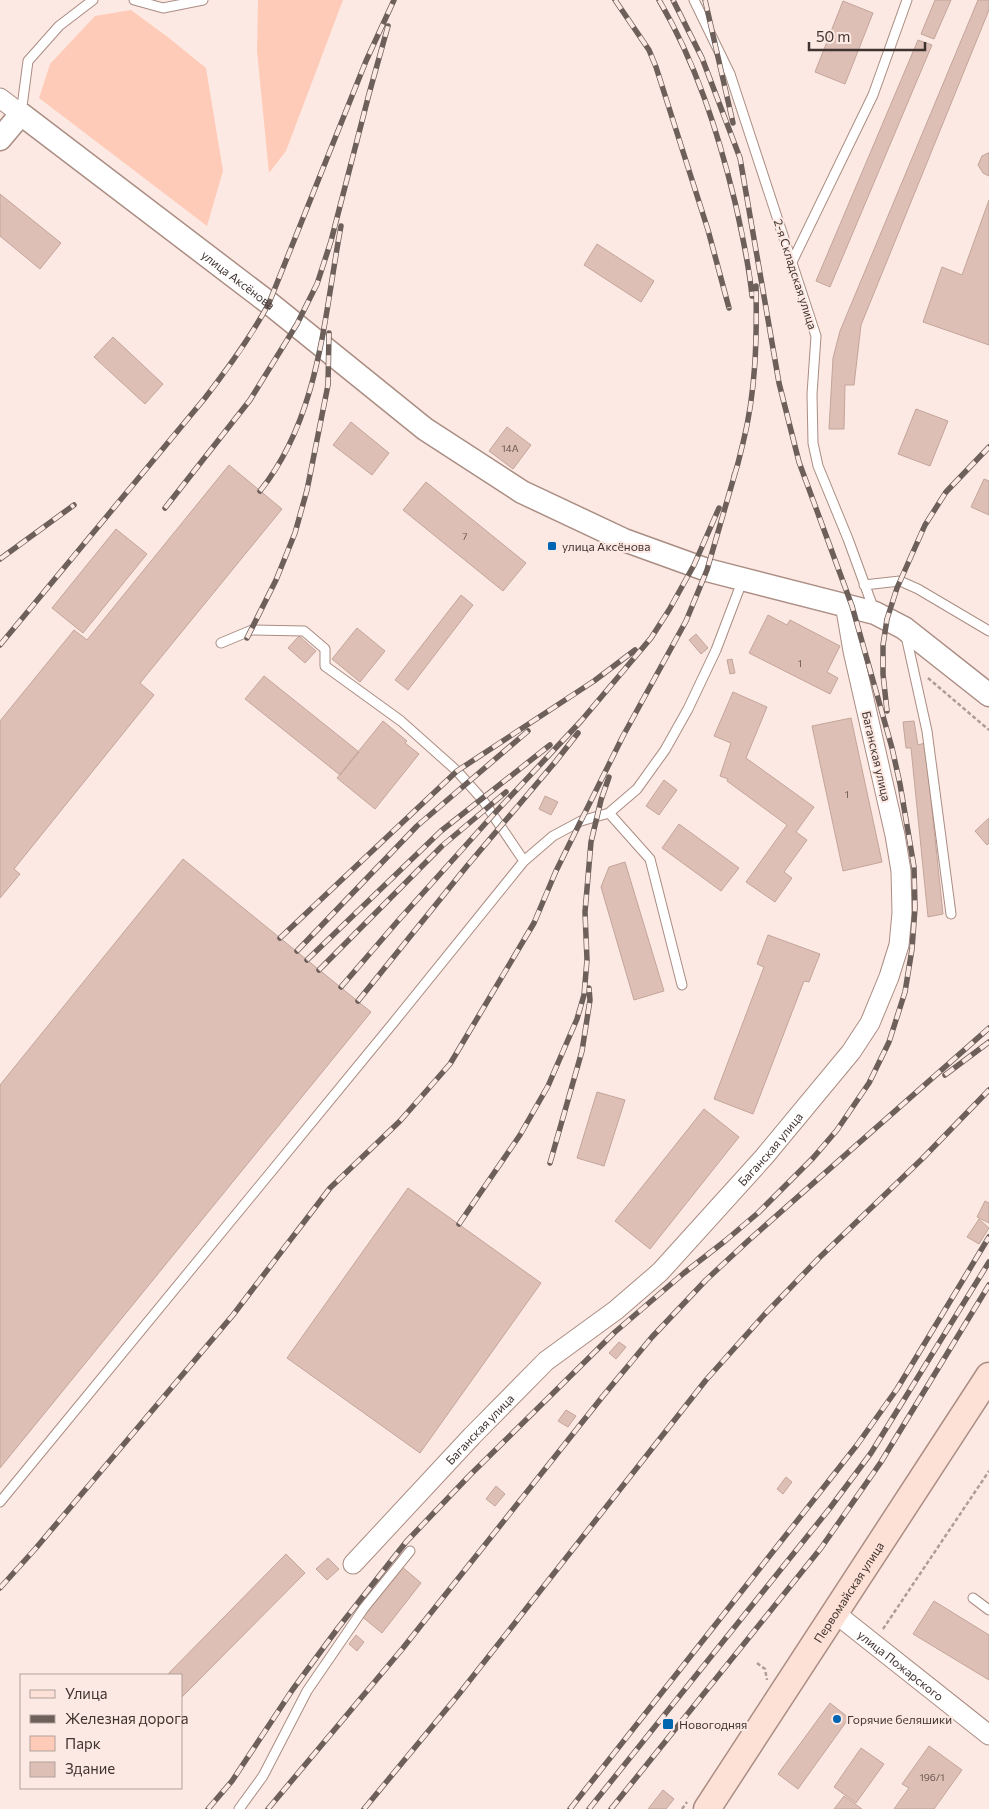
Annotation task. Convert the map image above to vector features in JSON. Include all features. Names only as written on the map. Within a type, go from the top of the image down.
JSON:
[{"type":"main road","name":"Первомайская улица","points":[[713,1807],[834,1614],[989,1376]]},
{"type":"street","name":"улица Аксёнова","points":[[0,98],[276,308],[424,429],[522,492],[624,540],[707,570],[875,613],[904,628],[989,695]]},
{"type":"street","points":[[0,139],[21,114]]},
{"type":"street","name":"Баганская улица","points":[[353,1564],[472,1436],[546,1361],[616,1310],[660,1272],[764,1157],[852,1052],[870,1023],[890,977],[899,945],[902,913],[901,871],[895,835],[853,651],[845,604]]},
{"type":"street","name":"улица Пожарского","points":[[834,1614],[985,1729]]},
{"type":"lane","points":[[21,114],[28,62],[60,26],[93,0]]},
{"type":"lane","points":[[134,0],[163,8],[203,0]]},
{"type":"lane","name":"2-я Складская улица","points":[[694,0],[730,74],[816,336],[812,394],[813,443],[818,466],[875,613]]},
{"type":"lane","points":[[792,262],[873,95],[907,0]]},
{"type":"lane","points":[[0,1502],[524,861],[553,836],[581,821],[609,813],[636,789],[665,750],[688,709],[716,650],[743,579]]},
{"type":"lane","points":[[864,585],[900,581],[918,589],[989,631]]},
{"type":"lane","points":[[904,628],[927,731],[951,914]]},
{"type":"lane","points":[[221,643],[252,630],[304,631],[325,649],[325,666],[401,721],[468,782],[482,798],[524,861]]},
{"type":"lane","points":[[609,813],[650,859],[682,985]]},
{"type":"lane","points":[[239,1809],[263,1776],[307,1691],[364,1608],[410,1551]]},
{"type":"lane","points":[[973,1598],[989,1610]]},
{"type":"path","points":[[912,664],[989,730]]},
{"type":"path","points":[[873,1644],[989,1471]]},
{"type":"path","points":[[757,1663],[765,1669]]},
{"type":"green space","points":[[258,0],[343,0],[286,151],[269,173],[257,51]]},
{"type":"green space","points":[[131,10],[206,68],[223,171],[207,226],[39,98],[50,64],[95,16]]},
{"type":"building","points":[[935,0],[951,0],[934,39],[921,34]]},
{"type":"building","points":[[978,0],[989,0],[989,10],[861,325],[854,385],[845,385],[844,429],[829,429],[833,358],[840,331]]},
{"type":"building","points":[[843,1],[873,13],[845,84],[815,72]]},
{"type":"building","points":[[918,40],[932,45],[830,287],[816,281]]},
{"type":"building","points":[[988,153],[989,176],[983,173],[978,165],[982,156]]},
{"type":"building","points":[[0,194],[61,243],[40,269],[0,236]]},
{"type":"building","points":[[989,200],[989,345],[923,322],[942,267],[962,275]]},
{"type":"building","points":[[597,244],[654,281],[641,302],[584,265]]},
{"type":"building","points":[[113,337],[163,384],[145,404],[94,357]]},
{"type":"building","points":[[916,409],[948,421],[930,466],[898,454]]},
{"type":"building","points":[[351,422],[389,453],[372,475],[333,445]]},
{"type":"building","points":[[507,427],[531,445],[513,469],[489,451]]},
{"type":"building","points":[[229,465],[282,509],[140,683],[154,695],[14,869],[20,874],[0,898],[0,721],[74,630],[87,640]]},
{"type":"building","points":[[984,479],[989,481],[989,515],[971,507]]},
{"type":"building","points":[[426,482],[526,563],[503,591],[403,510]]},
{"type":"building","points":[[116,529],[147,554],[83,633],[52,608]]},
{"type":"building","points":[[461,595],[473,605],[408,690],[395,680]]},
{"type":"building","points":[[768,615],[787,625],[790,620],[840,646],[827,672],[838,678],[830,694],[749,653]]},
{"type":"building","points":[[357,628],[385,651],[360,682],[332,659]]},
{"type":"building","points":[[696,634],[708,648],[701,654],[689,640]]},
{"type":"building","points":[[299,636],[316,651],[305,663],[288,648]]},
{"type":"building","points":[[732,659],[735,673],[730,674],[727,660]]},
{"type":"building","points":[[264,676],[359,752],[340,775],[245,699]]},
{"type":"building","points":[[733,692],[767,707],[746,758],[814,807],[796,832],[807,840],[784,872],[792,878],[775,902],[746,882],[787,825],[727,781],[728,779],[720,776],[731,743],[714,736]]},
{"type":"building","points":[[851,718],[882,862],[843,871],[812,726]]},
{"type":"building","points":[[383,721],[419,754],[375,809],[337,778]]},
{"type":"building","points":[[914,721],[918,745],[925,743],[943,914],[928,917],[911,748],[906,748],[903,722]]},
{"type":"building","points":[[664,780],[677,790],[659,815],[646,806]]},
{"type":"building","points":[[545,796],[558,802],[551,815],[539,809]]},
{"type":"building","points":[[989,818],[989,843],[987,845],[975,831]]},
{"type":"building","points":[[679,824],[739,868],[721,891],[662,848]]},
{"type":"building","points":[[183,859],[371,1012],[0,1468],[0,1085]]},
{"type":"building","points":[[625,862],[664,991],[634,1000],[601,887],[609,867]]},
{"type":"building","points":[[768,935],[820,954],[809,982],[804,981],[753,1114],[714,1099],[764,967],[757,964]]},
{"type":"building","points":[[597,1092],[625,1100],[604,1166],[577,1158]]},
{"type":"building","points":[[704,1109],[739,1137],[650,1249],[615,1221]]},
{"type":"building","points":[[408,1188],[541,1283],[420,1453],[287,1358]]},
{"type":"building","points":[[985,1201],[989,1203],[989,1223],[977,1217]]},
{"type":"building","points":[[979,1219],[989,1228],[979,1244],[967,1237]]},
{"type":"building","points":[[619,1342],[626,1347],[616,1359],[609,1353]]},
{"type":"building","points":[[566,1410],[576,1416],[568,1427],[558,1421]]},
{"type":"building","points":[[786,1477],[792,1482],[783,1494],[777,1489]]},
{"type":"building","points":[[496,1486],[505,1494],[495,1506],[486,1499]]},
{"type":"building","points":[[286,1554],[305,1573],[182,1697],[182,1674],[168,1674]]},
{"type":"building","points":[[328,1558],[339,1569],[327,1580],[316,1569]]},
{"type":"building","points":[[400,1565],[421,1583],[382,1633],[360,1615]]},
{"type":"building","points":[[934,1601],[989,1635],[989,1680],[913,1634]]},
{"type":"building","points":[[356,1635],[364,1642],[357,1651],[349,1644]]},
{"type":"building","points":[[830,1703],[849,1718],[798,1789],[778,1774]]},
{"type":"building","points":[[929,1746],[962,1770],[934,1809],[894,1809],[909,1788],[902,1784]]},
{"type":"building","points":[[861,1748],[884,1764],[856,1803],[834,1787]]},
{"type":"building","points":[[663,1790],[674,1799],[666,1809],[648,1809]]},
{"type":"building","points":[[844,1796],[862,1809],[834,1809]]},
{"type":"railway","points":[[0,645],[205,398],[255,328],[269,303],[366,61],[394,0]]},
{"type":"railway","points":[[615,0],[649,50],[656,67],[708,230],[729,308]]},
{"type":"railway","points":[[659,0],[695,73],[713,124],[743,237],[752,296]]},
{"type":"railway","points":[[208,1809],[232,1781],[293,1689],[338,1628],[406,1542],[470,1475],[615,1332],[758,1213],[813,1158],[837,1130],[869,1083],[889,1042],[905,992],[912,949],[915,908],[914,867],[892,748],[852,606],[799,462],[779,383],[740,158],[702,58],[673,0]]},
{"type":"railway","points":[[705,0],[733,123]]},
{"type":"railway","points":[[165,508],[250,400],[297,324],[317,284],[331,241],[388,26]]},
{"type":"railway","points":[[260,491],[280,462],[296,431],[308,398],[324,330],[341,226]]},
{"type":"railway","points":[[734,476],[751,404],[756,345],[756,286]]},
{"type":"railway","points":[[247,638],[276,580],[295,533],[307,490],[328,385],[329,333]]},
{"type":"railway","points":[[887,711],[883,674],[883,645],[887,619],[897,588],[925,525],[946,492],[989,447]]},
{"type":"railway","points":[[0,1588],[233,1315],[330,1188],[400,1121],[450,1064],[534,923],[556,871],[623,736],[686,621],[707,570],[736,470]]},
{"type":"railway","points":[[0,559],[74,505]]},
{"type":"railway","points":[[341,987],[493,815],[581,721],[651,638],[694,565],[719,508]]},
{"type":"railway","points":[[280,938],[457,771],[594,681],[635,650]]},
{"type":"railway","points":[[297,951],[417,826],[528,731]]},
{"type":"railway","points":[[358,1001],[578,733]]},
{"type":"railway","points":[[307,960],[441,831],[550,745]]},
{"type":"railway","points":[[459,1224],[520,1135],[548,1086],[577,1019],[584,995],[587,960],[585,912],[591,842],[601,800],[609,777]]},
{"type":"railway","points":[[319,970],[442,846],[506,792]]},
{"type":"railway","points":[[550,1163],[582,1051],[590,1000],[589,988]]},
{"type":"railway","points":[[268,1809],[403,1648],[652,1337],[706,1280],[749,1240],[989,1028]]},
{"type":"railway","points":[[945,1075],[989,1042]]},
{"type":"railway","points":[[364,1809],[459,1694],[706,1380],[764,1315],[819,1258],[923,1158],[989,1090]]},
{"type":"railway","points":[[570,1809],[857,1445],[897,1389],[989,1237]]},
{"type":"railway","points":[[589,1809],[830,1508],[871,1453],[989,1262]]},
{"type":"railway","points":[[611,1809],[821,1548],[881,1462],[989,1285]]},
{"type":"place","name":"улица Аксёнова","points":[[552,546]]},
{"type":"place","name":"Горячие беляшики","points":[[837,1719]]},
{"type":"place","name":"Новогодняя","points":[[668,1724]]}]
